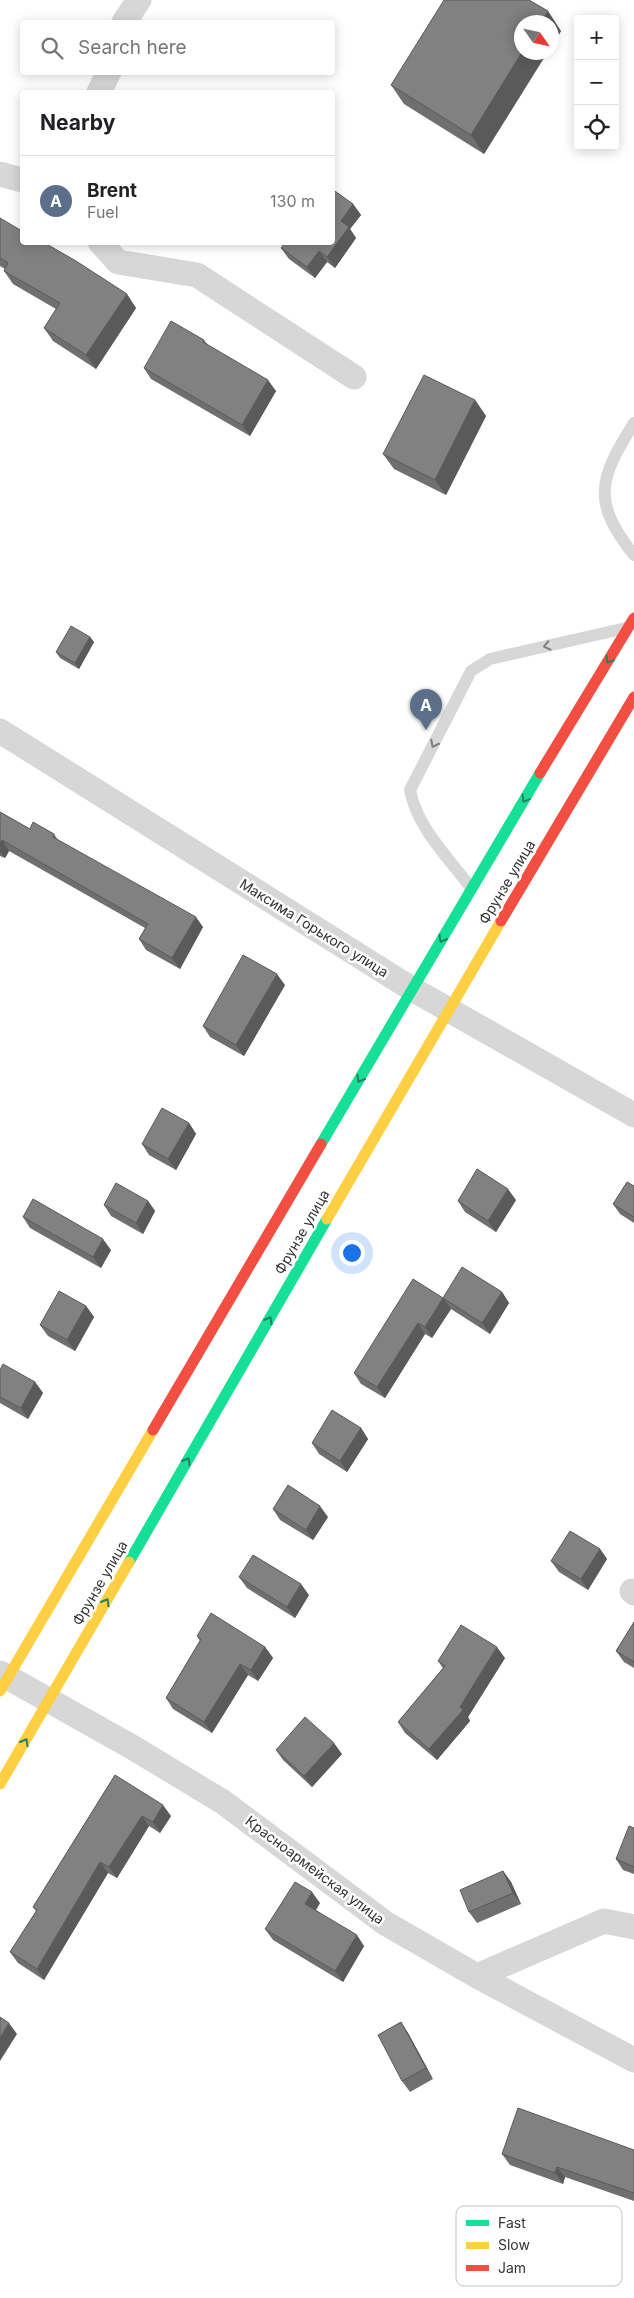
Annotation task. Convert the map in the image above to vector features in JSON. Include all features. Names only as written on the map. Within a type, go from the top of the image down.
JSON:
[{"type":"main road","name":"Фрунзе улица","points":[[3,1681],[471,888],[631,623]]},
{"type":"main road","name":"Фрунзе улица","points":[[0,1784],[448,1010],[634,697]]},
{"type":"street","points":[[125,20],[138,0]]},
{"type":"street","points":[[100,90],[108,75]]},
{"type":"street","points":[[0,174],[20,179]]},
{"type":"street","points":[[103,245],[118,262],[196,275],[354,377]]},
{"type":"street","name":"Максима Горького улица","points":[[0,732],[412,990],[634,1115]]},
{"type":"street","name":"Красноармейская улица","points":[[3,1681],[49,1701],[132,1747],[223,1802],[385,1923],[477,1976],[634,2060]]},
{"type":"street","points":[[477,1976],[604,1921],[634,1927]]},
{"type":"lane","points":[[634,423],[614,455],[604,481],[605,508],[611,523],[634,555]]},
{"type":"lane","points":[[471,888],[421,822],[413,807],[410,790],[471,671],[490,659],[631,623]]},
{"type":"building","points":[[444,0],[529,0],[548,11],[545,15],[514,15],[514,60],[517,60],[471,135],[391,85]]},
{"type":"building","points":[[335,191],[353,204],[341,221],[349,227],[327,257],[319,251],[307,267],[281,248],[283,245],[335,245]]},
{"type":"building","points":[[0,218],[20,230],[20,245],[48,245],[127,294],[86,355],[44,328],[60,303],[4,271],[8,263],[0,258]]},
{"type":"building","points":[[171,321],[268,380],[242,425],[144,368]]},
{"type":"building","points":[[424,375],[475,400],[435,480],[383,454]]},
{"type":"building","points":[[71,626],[90,637],[75,663],[56,652]]},
{"type":"building","points":[[0,812],[30,829],[33,822],[54,834],[53,837],[196,917],[172,958],[139,939],[148,924],[2,840],[0,844]]},
{"type":"building","points":[[243,955],[277,974],[236,1045],[203,1026]]},
{"type":"building","points":[[162,1108],[189,1123],[168,1159],[142,1144]]},
{"type":"building","points":[[477,1169],[508,1189],[488,1221],[458,1201]]},
{"type":"building","points":[[627,1182],[634,1186],[634,1217],[613,1204]]},
{"type":"building","points":[[116,1183],[148,1201],[136,1223],[104,1205]]},
{"type":"building","points":[[33,1199],[103,1239],[93,1257],[23,1217]]},
{"type":"building","points":[[462,1267],[502,1292],[482,1323],[443,1298]]},
{"type":"building","points":[[413,1279],[443,1298],[425,1327],[418,1323],[377,1387],[354,1373]]},
{"type":"building","points":[[59,1291],[86,1306],[67,1340],[40,1325]]},
{"type":"building","points":[[3,1364],[35,1382],[21,1408],[0,1397],[0,1370]]},
{"type":"building","points":[[332,1410],[361,1428],[340,1461],[312,1443]]},
{"type":"building","points":[[288,1485],[320,1506],[306,1530],[273,1509]]},
{"type":"building","points":[[570,1531],[600,1549],[581,1579],[551,1561]]},
{"type":"building","points":[[253,1555],[301,1584],[287,1607],[239,1577]]},
{"type":"building","points":[[211,1613],[265,1647],[251,1670],[240,1664],[204,1722],[166,1698],[201,1639],[197,1636]]},
{"type":"building","points":[[634,1622],[634,1662],[616,1651]]},
{"type":"building","points":[[461,1625],[497,1647],[460,1707],[463,1710],[429,1749],[398,1722],[445,1666],[438,1661]]},
{"type":"building","points":[[305,1717],[334,1743],[304,1776],[276,1750]]},
{"type":"building","points":[[115,1775],[163,1805],[153,1822],[142,1816],[109,1867],[100,1862],[37,1969],[10,1952],[37,1910],[33,1907]]},
{"type":"building","points":[[629,1826],[634,1828],[634,1867],[616,1859]]},
{"type":"building","points":[[503,1871],[513,1893],[469,1912],[460,1890]]},
{"type":"building","points":[[295,1882],[312,1892],[305,1904],[357,1935],[335,1971],[265,1929]]},
{"type":"building","points":[[0,2017],[9,2023],[0,2038]]},
{"type":"building","points":[[401,2022],[426,2068],[402,2081],[378,2035]]},
{"type":"building","points":[[518,2108],[634,2150],[634,2193],[557,2167],[555,2173],[502,2154]]},
{"type":"traffic: fast","points":[[321,1144],[540,773]]},
{"type":"traffic: fast","points":[[129,1562],[327,1219]]},
{"type":"traffic: slow","points":[[327,1219],[501,921]]},
{"type":"traffic: slow","points":[[0,1691],[153,1430]]},
{"type":"traffic: slow","points":[[0,1784],[129,1562]]},
{"type":"traffic: jam","points":[[540,773],[634,618]]},
{"type":"traffic: jam","points":[[501,921],[634,697]]},
{"type":"traffic: jam","points":[[153,1430],[321,1144]]},
{"type":"place","name":"Brent","points":[[426,730]]}]
